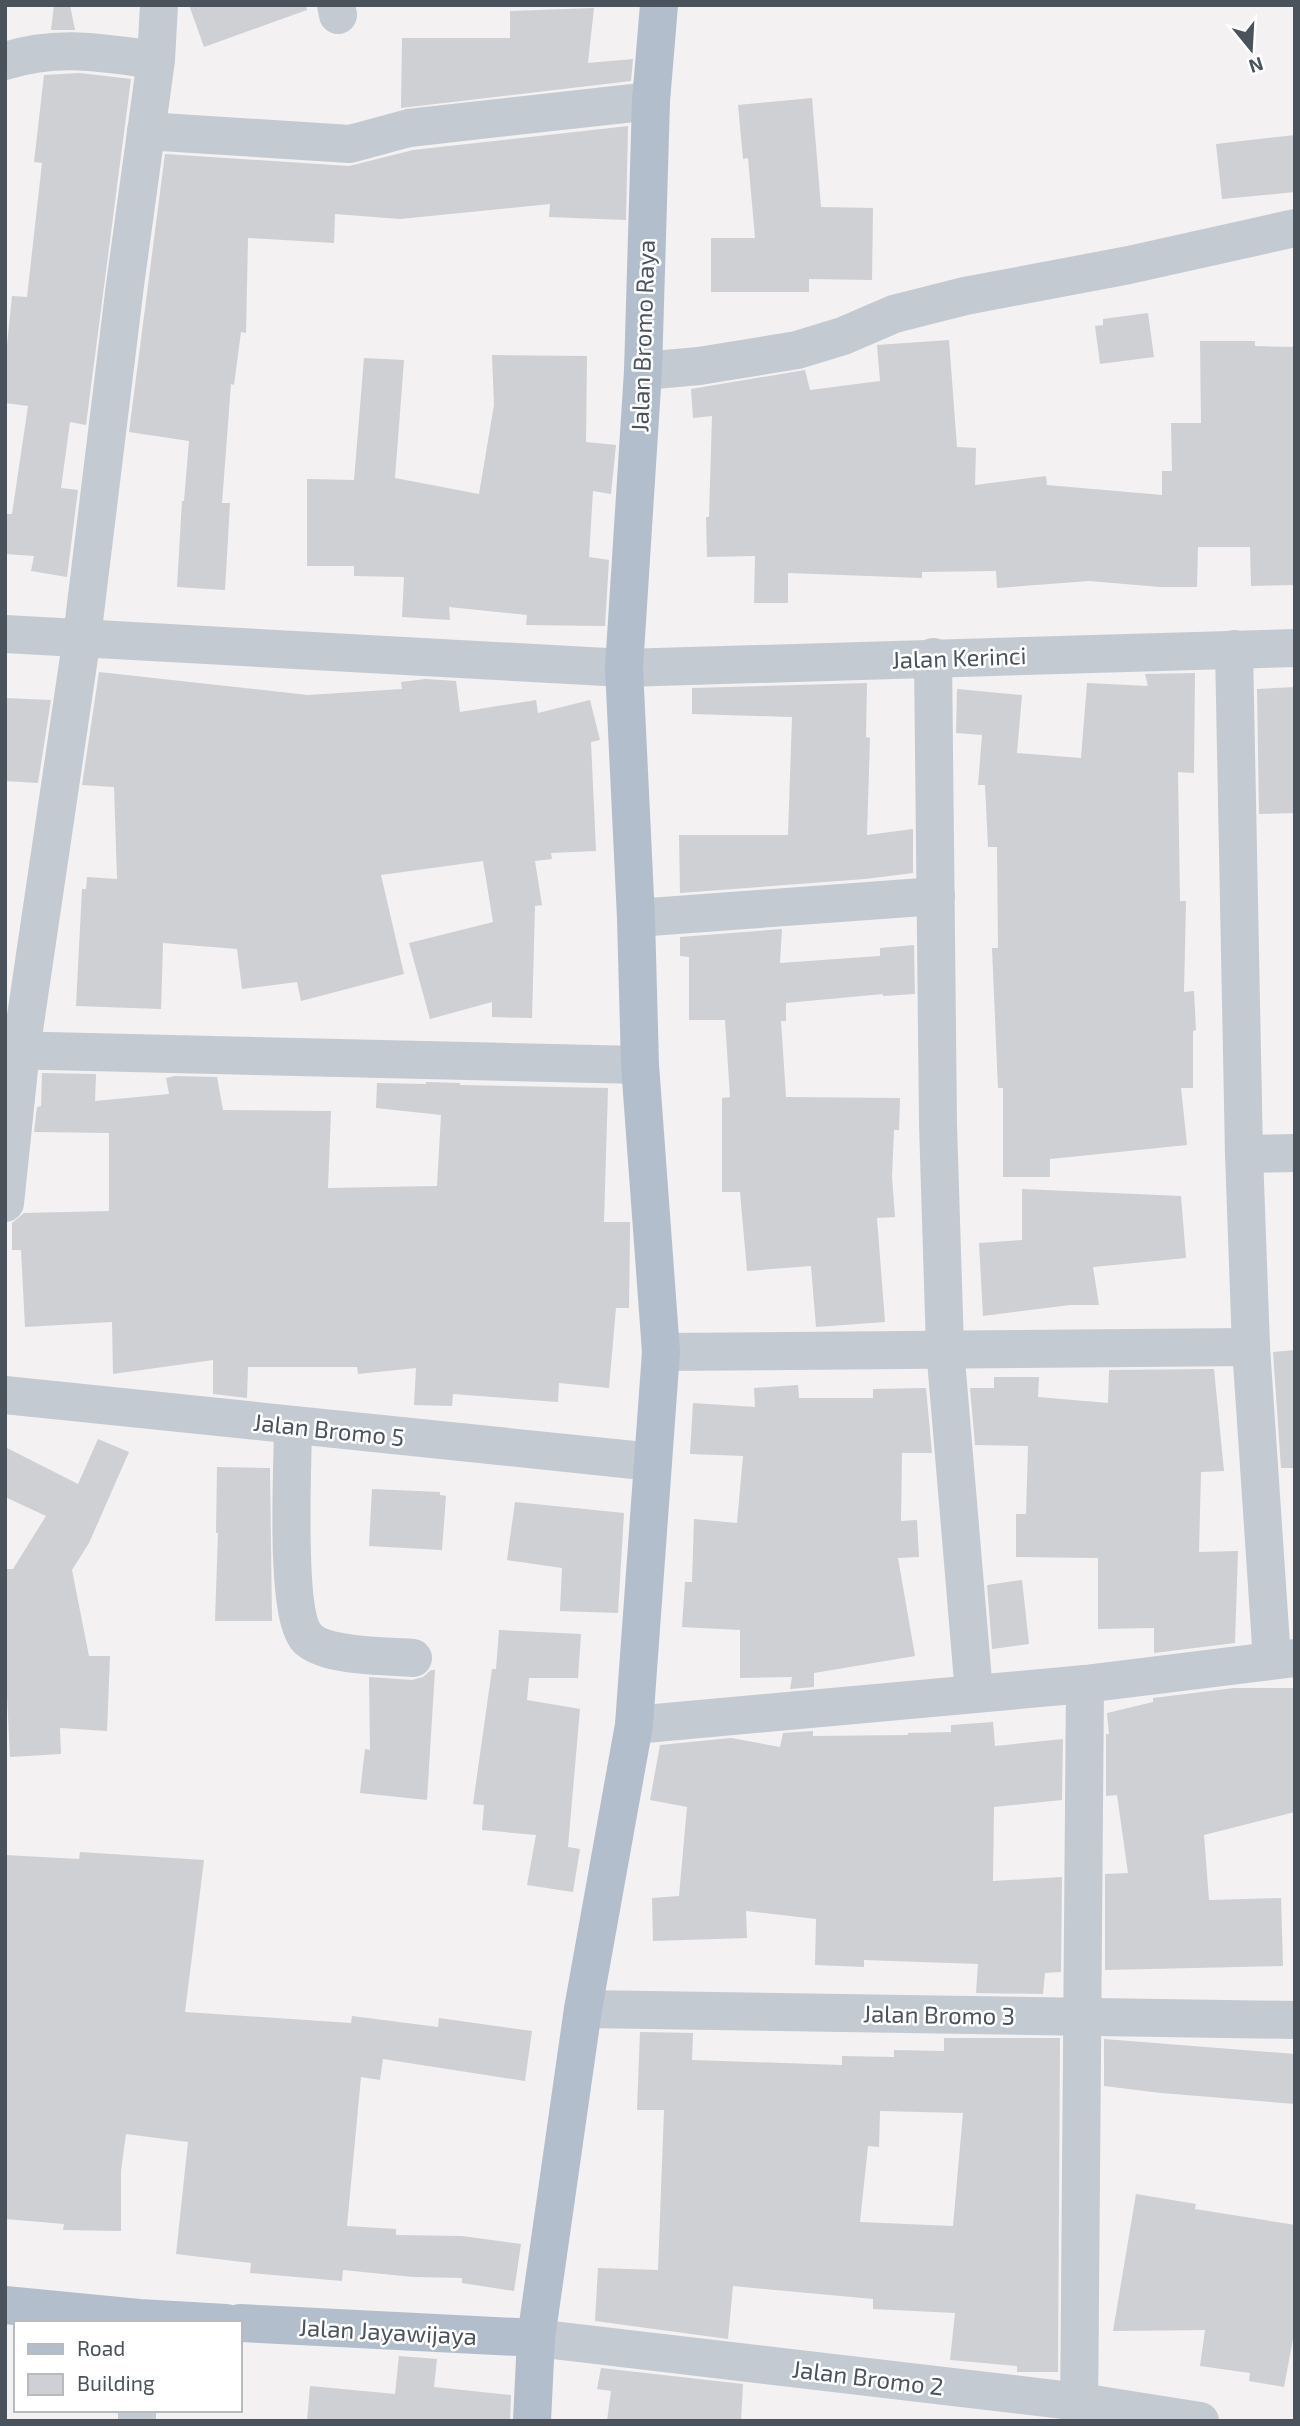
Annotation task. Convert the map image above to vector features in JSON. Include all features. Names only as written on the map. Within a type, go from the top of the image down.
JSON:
[{"type":"main road","name":"Jalan Bromo Raya","points":[[532,2421],[536,2339],[583,2009],[634,1725],[661,1352],[640,1065],[624,668],[643,371],[651,101],[659,5]]},
{"type":"main road","points":[[5,2305],[139,2321]]},
{"type":"main road","name":"Jalan Jayawijaya","points":[[242,2323],[536,2339]]},
{"type":"street","points":[[5,1203],[13,1050],[82,637],[125,285],[156,60],[159,5]]},
{"type":"street","points":[[5,61],[71,50],[156,60]]},
{"type":"street","points":[[146,131],[350,144],[409,128],[651,101]]},
{"type":"street","points":[[643,371],[699,366],[797,350],[844,336],[894,314],[965,296],[1129,265],[1295,228]]},
{"type":"street","name":"Jalan Kerinci","points":[[5,634],[624,668],[1295,648]]},
{"type":"street","points":[[634,1725],[1085,1684],[1284,1659],[1251,1347],[1244,1154],[1234,649]]},
{"type":"street","points":[[933,657],[938,1124],[946,1348],[974,1693]]},
{"type":"street","points":[[636,918],[936,896]]},
{"type":"street","points":[[13,1050],[640,1065]]},
{"type":"street","points":[[1244,1154],[1295,1153]]},
{"type":"street","points":[[661,1352],[1251,1347]]},
{"type":"street","name":"Jalan Bromo 5","points":[[5,1395],[653,1462]]},
{"type":"street","points":[[293,1425],[293,1587],[299,1621],[308,1639],[328,1650],[413,1658]]},
{"type":"street","points":[[1079,2411],[1085,1684]]},
{"type":"street","name":"Jalan Bromo 3","points":[[583,2009],[1295,2020]]},
{"type":"street","name":"Jalan Bromo 2","points":[[536,2339],[1079,2411],[1200,2421]]},
{"type":"building","points":[[54,5],[70,5],[75,30],[51,30]]},
{"type":"building","points":[[189,5],[306,5],[307,10],[204,47]]},
{"type":"building","points":[[594,8],[588,63],[633,59],[631,81],[401,108],[402,38],[510,38],[510,11]]},
{"type":"building","points":[[80,73],[131,79],[86,425],[70,422],[61,488],[78,490],[67,577],[31,571],[34,556],[5,554],[5,514],[12,514],[28,406],[5,403],[5,364],[12,296],[27,297],[42,163],[34,162],[44,75]]},
{"type":"building","points":[[812,98],[821,207],[873,208],[872,280],[809,279],[809,292],[711,292],[711,238],[755,238],[748,158],[743,159],[738,105]]},
{"type":"building","points":[[628,126],[626,220],[549,217],[550,204],[400,219],[335,214],[334,243],[248,238],[246,333],[241,332],[234,385],[231,384],[222,503],[230,503],[225,590],[177,587],[189,441],[129,432],[165,154],[349,166],[413,150]]},
{"type":"building","points":[[1295,135],[1295,192],[1222,199],[1216,144]]},
{"type":"building","points":[[1148,313],[1154,357],[1100,364],[1095,326],[1103,325],[1103,319]]},
{"type":"building","points":[[949,340],[957,447],[976,448],[975,485],[1046,476],[1047,485],[1162,495],[1162,471],[1172,471],[1171,423],[1201,423],[1200,341],[1255,341],[1255,346],[1295,347],[1295,585],[1251,586],[1250,547],[1198,547],[1197,587],[1089,581],[997,588],[996,571],[922,572],[922,578],[788,573],[788,603],[754,603],[755,556],[707,557],[706,517],[709,517],[712,416],[693,418],[691,389],[805,370],[810,390],[880,381],[877,345]]},
{"type":"building","points":[[492,355],[587,356],[586,442],[616,445],[611,494],[593,491],[589,557],[609,560],[605,626],[526,625],[527,615],[449,607],[450,620],[402,617],[404,577],[354,576],[354,566],[307,566],[307,479],[354,480],[364,358],[404,360],[395,478],[479,494],[494,405]]},
{"type":"building","points":[[99,672],[308,695],[402,689],[401,682],[426,679],[456,681],[460,712],[536,700],[538,713],[590,700],[600,740],[591,742],[596,851],[551,853],[552,859],[535,861],[542,905],[535,906],[532,1018],[492,1017],[492,1002],[430,1019],[409,943],[493,922],[483,861],[381,875],[404,974],[301,1001],[297,982],[242,989],[237,949],[163,943],[161,1009],[76,1006],[82,889],[86,889],[87,877],[117,879],[114,787],[82,785]]},
{"type":"building","points":[[1195,673],[1194,773],[1178,772],[1180,901],[1186,901],[1184,992],[1194,991],[1196,1030],[1193,1031],[1193,1088],[1181,1088],[1187,1145],[1050,1159],[1050,1177],[1003,1177],[1003,1088],[998,1088],[992,948],[998,948],[997,847],[988,847],[985,785],[978,785],[982,735],[956,733],[957,689],[1022,695],[1017,753],[1081,758],[1087,683],[1148,686],[1145,674]]},
{"type":"building","points":[[867,683],[866,737],[870,738],[867,835],[913,829],[913,873],[680,893],[679,835],[788,835],[792,717],[692,714],[692,688]]},
{"type":"building","points":[[1295,687],[1295,813],[1259,814],[1257,689]]},
{"type":"building","points":[[5,698],[51,700],[38,783],[5,781]]},
{"type":"building","points":[[782,929],[780,963],[880,956],[880,948],[914,945],[915,994],[883,994],[786,1003],[786,1021],[781,1021],[786,1097],[900,1098],[899,1130],[894,1130],[892,1177],[895,1217],[877,1218],[885,1322],[816,1327],[811,1266],[747,1271],[740,1192],[722,1192],[722,1098],[730,1097],[725,1020],[689,1020],[689,957],[680,956],[680,937]]},
{"type":"building","points":[[42,1073],[96,1074],[95,1101],[169,1094],[166,1078],[175,1076],[217,1077],[223,1110],[331,1111],[328,1188],[437,1186],[441,1115],[376,1108],[377,1083],[608,1088],[604,1222],[630,1222],[629,1308],[616,1308],[609,1388],[559,1383],[558,1402],[453,1394],[452,1406],[414,1405],[416,1368],[358,1374],[357,1367],[248,1367],[247,1398],[213,1394],[213,1360],[113,1374],[112,1322],[25,1327],[21,1250],[12,1250],[12,1223],[24,1213],[109,1211],[109,1133],[34,1132],[37,1107],[41,1106]]},
{"type":"building","points":[[1022,1189],[1181,1196],[1186,1258],[1093,1267],[1099,1305],[1070,1305],[983,1316],[979,1243],[1022,1240]]},
{"type":"building","points":[[1295,1350],[1295,1468],[1281,1468],[1273,1352]]},
{"type":"building","points":[[1214,1369],[1224,1471],[1201,1472],[1199,1552],[1238,1551],[1235,1643],[1154,1653],[1154,1628],[1098,1629],[1098,1558],[1016,1557],[1016,1514],[1026,1514],[1028,1446],[975,1445],[970,1388],[994,1388],[994,1377],[1039,1377],[1038,1397],[1108,1403],[1109,1370]]},
{"type":"building","points":[[798,1385],[799,1398],[873,1398],[873,1389],[926,1388],[932,1453],[902,1453],[901,1521],[917,1520],[919,1557],[898,1558],[915,1656],[814,1673],[814,1687],[790,1689],[792,1677],[740,1678],[740,1630],[682,1627],[685,1582],[692,1582],[694,1519],[737,1523],[743,1456],[690,1454],[693,1403],[755,1407],[754,1388]]},
{"type":"building","points":[[98,1439],[129,1452],[89,1543],[72,1570],[89,1656],[110,1656],[107,1731],[60,1728],[61,1754],[10,1757],[5,1695],[5,1569],[13,1569],[46,1516],[5,1497],[5,1447],[78,1484]]},
{"type":"building","points":[[217,1467],[270,1468],[272,1621],[215,1621]]},
{"type":"building","points":[[372,1489],[440,1492],[440,1495],[446,1496],[442,1550],[369,1546]]},
{"type":"building","points":[[515,1502],[624,1513],[618,1613],[560,1611],[562,1568],[507,1560]]},
{"type":"building","points":[[1022,1580],[1029,1644],[992,1649],[987,1585]]},
{"type":"building","points":[[499,1630],[581,1634],[578,1678],[529,1678],[527,1700],[580,1709],[568,1847],[580,1849],[573,1892],[527,1885],[536,1835],[482,1830],[484,1805],[473,1804],[492,1669],[496,1669]]},
{"type":"building","points":[[435,1670],[427,1800],[360,1793],[365,1749],[370,1750],[369,1677],[412,1680],[423,1677]]},
{"type":"building","points":[[1234,1688],[1295,1688],[1295,1812],[1204,1835],[1209,1900],[1281,1898],[1283,1966],[1105,1970],[1105,1874],[1128,1873],[1117,1795],[1106,1796],[1106,1734],[1109,1734],[1107,1713],[1153,1702],[1153,1698]]},
{"type":"building","points":[[993,1722],[995,1746],[1063,1739],[1062,1800],[994,1807],[993,1881],[1062,1877],[1061,1972],[1045,1973],[1043,1994],[976,1993],[978,1964],[864,1960],[864,1967],[815,1965],[816,1919],[746,1911],[747,1938],[653,1941],[652,1898],[679,1896],[687,1807],[650,1800],[660,1745],[731,1738],[780,1747],[783,1733],[813,1731],[813,1736],[908,1735],[951,1732],[951,1725]]},
{"type":"building","points":[[80,1852],[204,1860],[185,2012],[351,2023],[352,2016],[438,2027],[439,2018],[532,2031],[525,2081],[383,2059],[380,2080],[361,2077],[347,2226],[396,2229],[396,2235],[462,2236],[521,2244],[514,2291],[462,2283],[462,2278],[413,2277],[343,2270],[342,2281],[250,2273],[251,2263],[176,2254],[188,2142],[126,2134],[121,2171],[121,2231],[63,2230],[64,2224],[5,2219],[5,1855],[79,1859]]},
{"type":"building","points":[[640,2032],[693,2033],[692,2060],[842,2065],[842,2056],[894,2057],[894,2050],[944,2051],[944,2038],[1060,2038],[1058,2372],[1017,2372],[1017,2366],[950,2360],[955,2313],[873,2309],[873,2299],[733,2286],[728,2339],[595,2321],[598,2268],[658,2270],[664,2110],[637,2110]],"holes":[[[880,2111],[963,2113],[953,2226],[860,2222],[868,2146],[879,2147]]]},
{"type":"building","points":[[1104,2039],[1295,2054],[1295,2104],[1104,2086]]},
{"type":"building","points":[[1136,2194],[1196,2204],[1195,2209],[1295,2225],[1295,2328],[1284,2387],[1249,2381],[1250,2373],[1200,2366],[1205,2330],[1113,2331]]},
{"type":"building","points":[[399,2356],[437,2359],[434,2387],[511,2395],[510,2421],[307,2421],[310,2386],[395,2394]]},
{"type":"building","points":[[601,2368],[743,2384],[741,2421],[607,2421],[611,2391],[597,2389]]}]
